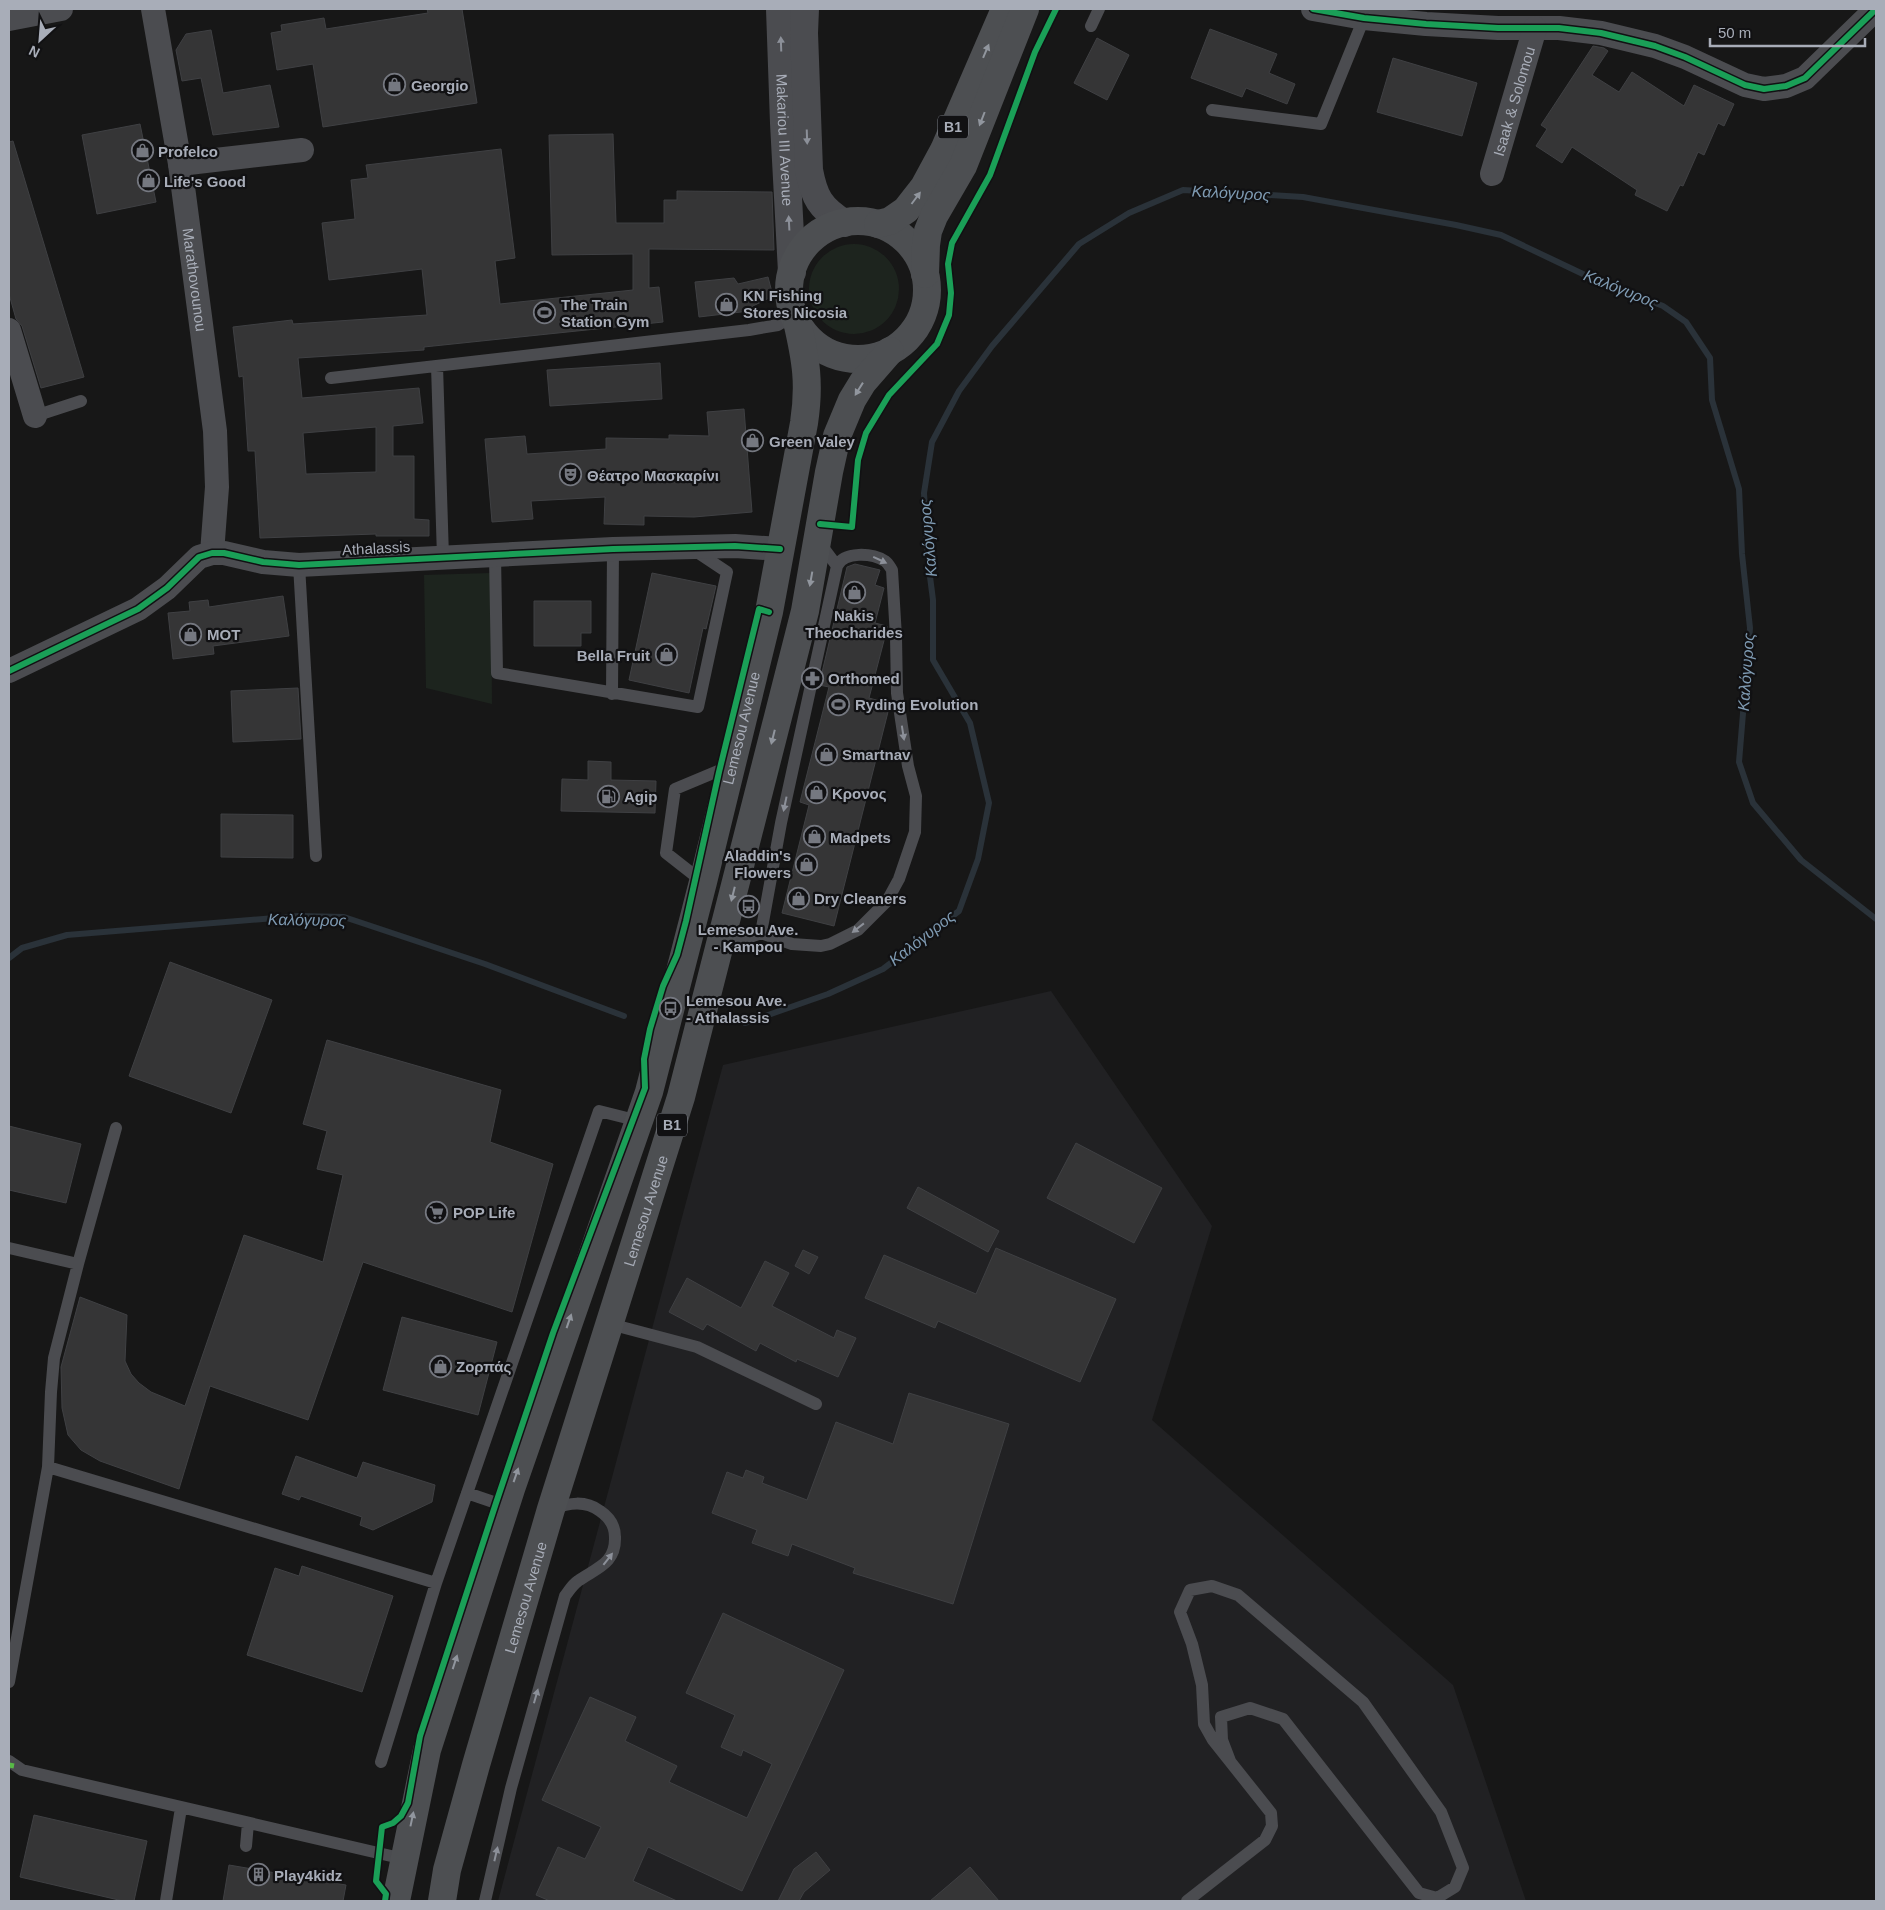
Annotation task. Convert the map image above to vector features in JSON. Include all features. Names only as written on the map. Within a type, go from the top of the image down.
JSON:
[{"type":"main road","name":"B1","points":[[1005,9],[944,150],[916,199],[902,214],[890,221],[878,224],[844,223],[821,232],[811,240],[796,260],[792,272],[789,297],[795,318],[804,333],[814,343],[837,356],[864,359],[890,351],[908,338],[921,319],[927,297],[925,274],[928,231],[934,216],[963,166],[1025,9]]},
{"type":"main road","name":"B1","points":[[878,224],[899,235],[908,243],[922,263],[925,274]]},
{"type":"main road","name":"Lemesou Avenue","points":[[396,1901],[427,1750],[505,1506],[649,1092],[703,882],[769,612],[807,400],[806,362],[795,318]]},
{"type":"main road","name":"Lemesou Avenue","points":[[442,1901],[447,1870],[476,1765],[551,1509],[681,1097],[805,611],[829,472],[838,436],[852,400],[863,382],[890,351]]},
{"type":"street","points":[[14,15],[61,9]]},
{"type":"street","name":"Marathovounou","points":[[153,9],[180,164],[215,431],[217,487],[212,553]]},
{"type":"street","name":"Makariou III Avenue","points":[[780,9],[792,272]]},
{"type":"street","name":"Makariou III Avenue","points":[[805,9],[804,33],[809,170],[814,192],[822,206],[827,212],[844,223]]},
{"type":"street","name":"Isaak & Solomou","points":[[1312,9],[1364,18],[1436,25],[1582,30],[1624,38],[1684,58],[1745,85],[1764,89],[1775,89],[1805,78],[1876,9]]},
{"type":"street","name":"Isaak & Solomou","points":[[1492,174],[1535,28]]},
{"type":"street","points":[[180,164],[302,150]]},
{"type":"street","points":[[9,330],[35,416]]},
{"type":"street","name":"Athalassis","points":[[212,553],[224,553],[263,562],[299,565],[613,549],[735,546],[780,549]]},
{"type":"street","points":[[9,671],[138,609],[167,588],[200,557],[212,553]]},
{"type":"lane","points":[[1091,26],[1099,9]]},
{"type":"lane","points":[[1212,110],[1321,124],[1364,18]]},
{"type":"lane","points":[[331,378],[749,330],[778,325],[795,318]]},
{"type":"lane","points":[[437,366],[443,557]]},
{"type":"lane","points":[[35,416],[81,401]]},
{"type":"lane","points":[[818,540],[837,566]]},
{"type":"lane","points":[[495,555],[497,673],[612,694],[698,707],[727,572],[691,547]]},
{"type":"lane","points":[[612,694],[613,549]]},
{"type":"lane","points":[[719,948],[761,933],[792,944],[821,946],[830,944],[858,930],[887,901],[899,879],[914,832],[916,796],[908,766],[897,693],[892,570],[887,561],[874,556],[850,556],[840,561],[837,566],[781,823],[761,933]]},
{"type":"lane","points":[[299,565],[316,856]]},
{"type":"lane","points":[[703,882],[666,852],[674,788],[732,765]]},
{"type":"lane","points":[[381,1762],[436,1583],[599,1111],[639,1120]]},
{"type":"lane","points":[[9,1682],[48,1467],[54,1358],[116,1128]]},
{"type":"lane","points":[[9,1248],[78,1264]]},
{"type":"lane","points":[[610,1324],[697,1347],[816,1404]]},
{"type":"lane","points":[[48,1467],[436,1583]]},
{"type":"lane","points":[[467,1493],[505,1506]]},
{"type":"lane","points":[[485,1901],[511,1788],[564,1596],[573,1586],[606,1563],[615,1547],[615,1532],[612,1524],[605,1514],[592,1505],[584,1503],[569,1504],[551,1509]]},
{"type":"lane","points":[[1187,1901],[1264,1840],[1272,1826],[1271,1813],[1213,1740],[1204,1724],[1202,1685],[1192,1644],[1180,1612],[1190,1590],[1212,1586],[1238,1594],[1363,1702],[1441,1812],[1463,1868],[1455,1887],[1437,1898],[1419,1893],[1283,1719],[1250,1708],[1221,1717],[1222,1740],[1230,1761]]},
{"type":"lane","points":[[9,1761],[22,1770],[404,1859]]},
{"type":"lane","points":[[166,1901],[181,1808]]},
{"type":"lane","points":[[246,1846],[248,1823]]},
{"type":"shaded area","points":[[854,244],[871,247],[886,257],[896,272],[899,289],[896,306],[886,321],[871,331],[854,334],[837,331],[822,321],[812,306],[809,289],[812,272],[822,257],[837,247]]},
{"type":"shaded area","points":[[491,573],[492,704],[426,688],[424,575]]},
{"type":"shaded area","points":[[1051,991],[1212,1226],[1152,1420],[1453,1685],[1526,1901],[498,1901],[723,1065]]},
{"type":"building","name":"Georgio","points":[[427,9],[462,9],[477,103],[323,127],[313,64],[277,70],[271,33],[282,31],[281,25],[324,18],[326,29],[428,13]]},
{"type":"building","points":[[1210,29],[1277,54],[1269,73],[1295,84],[1287,104],[1246,88],[1242,97],[1191,78]]},
{"type":"building","points":[[211,30],[223,93],[270,85],[279,127],[213,135],[201,78],[182,81],[176,50],[186,34]]},
{"type":"building","points":[[1097,38],[1129,55],[1107,100],[1074,83]]},
{"type":"building","points":[[1593,46],[1604,48],[1608,51],[1592,75],[1619,92],[1632,72],[1684,106],[1694,85],[1734,104],[1724,126],[1718,123],[1704,155],[1698,152],[1683,186],[1680,185],[1667,211],[1635,195],[1637,190],[1572,147],[1562,163],[1536,146],[1547,129],[1541,125]]},
{"type":"building","points":[[1393,58],[1477,83],[1462,136],[1377,112]]},
{"type":"building","points":[[140,124],[156,202],[97,214],[82,135]]},
{"type":"building","points":[[613,134],[616,223],[664,223],[664,200],[677,200],[677,191],[772,192],[774,250],[649,249],[649,288],[659,287],[663,322],[424,347],[424,350],[298,358],[302,398],[419,388],[423,423],[393,426],[393,456],[414,456],[414,519],[429,520],[429,536],[376,536],[376,534],[260,538],[255,451],[248,451],[243,376],[239,377],[233,327],[292,320],[293,324],[427,315],[422,269],[329,280],[322,223],[355,219],[351,180],[368,178],[366,165],[501,149],[515,258],[495,261],[500,304],[633,290],[633,254],[552,255],[549,135]],"holes":[[[376,427],[376,472],[306,474],[303,433]]]},
{"type":"building","points":[[13,141],[84,377],[41,388],[22,326],[16,319],[9,294],[9,142]]},
{"type":"building","name":"KN Fishing Stores Nicosia","points":[[768,277],[773,296],[741,312],[699,317],[695,282],[734,278],[738,284]]},
{"type":"building","points":[[660,363],[662,399],[550,406],[547,370]]},
{"type":"building","points":[[744,409],[752,512],[694,517],[644,516],[644,525],[604,524],[605,497],[531,501],[533,519],[492,522],[485,439],[525,436],[527,454],[606,449],[606,438],[669,439],[669,435],[709,436],[707,412]]},
{"type":"building","points":[[855,564],[880,570],[875,585],[884,588],[875,623],[887,626],[887,629],[869,698],[890,704],[834,926],[782,913],[809,805],[800,802],[829,687],[819,685],[847,567]]},
{"type":"building","name":"Bella Fruit","points":[[652,573],[716,586],[706,629],[703,628],[689,693],[629,680]]},
{"type":"building","points":[[283,596],[289,636],[213,646],[214,654],[173,659],[168,613],[190,611],[189,602],[208,600],[209,607]]},
{"type":"building","points":[[534,601],[591,601],[591,633],[581,633],[581,646],[534,646]]},
{"type":"building","points":[[298,688],[301,739],[233,742],[231,691]]},
{"type":"building","name":"Agip","points":[[588,761],[611,762],[611,780],[656,781],[655,813],[561,811],[562,779],[588,780]]},
{"type":"building","points":[[221,814],[293,815],[293,858],[221,857]]},
{"type":"building","points":[[170,962],[272,1000],[231,1113],[129,1076]]},
{"type":"building","points":[[327,1040],[501,1090],[490,1142],[553,1164],[512,1312],[363,1262],[308,1420],[210,1386],[179,1489],[100,1461],[81,1450],[68,1435],[62,1408],[61,1367],[80,1297],[127,1315],[125,1361],[131,1374],[151,1392],[185,1406],[244,1235],[323,1262],[343,1175],[317,1169],[327,1131],[303,1124]]},
{"type":"building","points":[[9,1126],[81,1144],[66,1203],[9,1190]]},
{"type":"building","points":[[1076,1143],[1162,1188],[1134,1243],[1047,1198]]},
{"type":"building","points":[[918,1187],[999,1231],[988,1252],[907,1208]]},
{"type":"building","points":[[996,1248],[1116,1299],[1080,1382],[938,1321],[935,1328],[865,1298],[884,1255],[976,1294]]},
{"type":"building","points":[[803,1250],[818,1257],[809,1274],[795,1266]]},
{"type":"building","points":[[765,1261],[789,1273],[772,1306],[834,1338],[837,1330],[856,1338],[838,1377],[797,1359],[796,1362],[760,1343],[756,1351],[707,1324],[703,1330],[669,1312],[687,1278],[741,1308]]},
{"type":"building","name":"Ζορπάς","points":[[402,1317],[497,1342],[478,1415],[383,1390]]},
{"type":"building","points":[[909,1393],[1009,1424],[953,1604],[853,1573],[855,1568],[792,1544],[788,1556],[752,1543],[757,1530],[712,1513],[727,1472],[743,1478],[746,1470],[764,1477],[762,1483],[807,1500],[836,1422],[893,1444]]},
{"type":"building","points":[[296,1456],[357,1478],[363,1462],[435,1485],[432,1502],[373,1530],[360,1525],[362,1517],[301,1496],[299,1500],[282,1494]]},
{"type":"building","points":[[302,1566],[393,1596],[362,1692],[247,1655],[275,1568],[299,1576]]},
{"type":"building","points":[[723,1613],[844,1670],[742,1891],[648,1847],[633,1881],[677,1901],[550,1901],[536,1895],[558,1847],[585,1859],[601,1827],[542,1800],[590,1697],[636,1717],[625,1741],[677,1766],[669,1782],[747,1818],[772,1764],[743,1750],[741,1756],[721,1747],[735,1715],[686,1693]]},
{"type":"building","points":[[34,1815],[147,1841],[134,1901],[123,1901],[20,1877]]},
{"type":"building","points":[[816,1852],[830,1870],[804,1892],[799,1901],[778,1901],[794,1869]]},
{"type":"building","name":"Play4kidz","points":[[229,1865],[346,1885],[343,1901],[223,1901]]},
{"type":"building","points":[[970,1867],[999,1901],[930,1901]]},
{"type":"waterway","name":"Καλόγυρος","points":[[745,1023],[828,994],[883,969],[959,911],[978,859],[989,803],[970,723],[933,660],[933,600],[928,561],[924,493],[932,442],[959,391],[992,346],[1079,244],[1129,213],[1183,190],[1303,197],[1501,235],[1585,275],[1663,306],[1686,322],[1710,358],[1712,400],[1739,489],[1742,554],[1750,628],[1739,762],[1753,803],[1801,860],[1876,919]]},
{"type":"waterway","name":"Καλόγυρος","points":[[9,958],[22,948],[67,935],[299,916],[344,917],[485,964],[624,1016]]},
{"type":"marked path","points":[[9,1765],[14,1766]]},
{"type":"cycle path","points":[[820,524],[852,527],[858,460],[866,433],[889,395],[937,344],[949,315],[951,293],[948,264],[952,243],[990,175],[1035,52],[1056,9]]},
{"type":"cycle path","points":[[1313,9],[1364,18],[1426,24],[1498,28],[1559,28],[1601,33],[1655,46],[1685,57],[1745,85],[1764,89],[1786,86],[1805,78],[1876,9]]},
{"type":"cycle path","points":[[9,671],[138,609],[167,588],[199,557],[212,553],[224,553],[263,562],[299,565],[613,549],[735,546],[780,549]]},
{"type":"cycle path","points":[[385,1901],[386,1894],[376,1881],[382,1827],[393,1823],[401,1816],[408,1803],[420,1736],[496,1503],[553,1333],[645,1088],[644,1059],[650,1029],[663,986],[677,955],[686,921],[719,772],[759,609],[769,612]]},
{"type":"place","name":"Georgio","points":[[395,85]]},
{"type":"place","name":"Profelco","points":[[142,151]]},
{"type":"place","name":"Life's Good","points":[[148,181]]},
{"type":"place","name":"KN Fishing Stores Nicosia","points":[[727,304]]},
{"type":"place","name":"The Train Station Gym","points":[[545,313]]},
{"type":"place","name":"Green Valey","points":[[753,441]]},
{"type":"place","name":"Θέατρο Μασκαρίνι","points":[[571,475]]},
{"type":"place","name":"Nakis Theocharides","points":[[854,592]]},
{"type":"place","name":"MOT","points":[[191,634]]},
{"type":"place","name":"Bella Fruit","points":[[666,655]]},
{"type":"place","name":"Orthomed","points":[[812,678]]},
{"type":"place","name":"Ryding Evolution","points":[[839,704]]},
{"type":"place","name":"Smartnav","points":[[826,754]]},
{"type":"place","name":"Κρονος","points":[[816,793]]},
{"type":"place","name":"Agip","points":[[608,796]]},
{"type":"place","name":"Madpets","points":[[814,837]]},
{"type":"place","name":"Aladdin's Flowers","points":[[807,864]]},
{"type":"place","name":"Dry Cleaners","points":[[798,898]]},
{"type":"place","name":"Lemesou Ave. - Kampou","points":[[748,906]]},
{"type":"place","name":"Lemesou Ave. - Athalassis","points":[[670,1009]]},
{"type":"place","name":"POP Life","points":[[437,1212]]},
{"type":"place","name":"Ζορπάς","points":[[440,1366]]},
{"type":"place","name":"Play4kidz","points":[[258,1875]]}]
